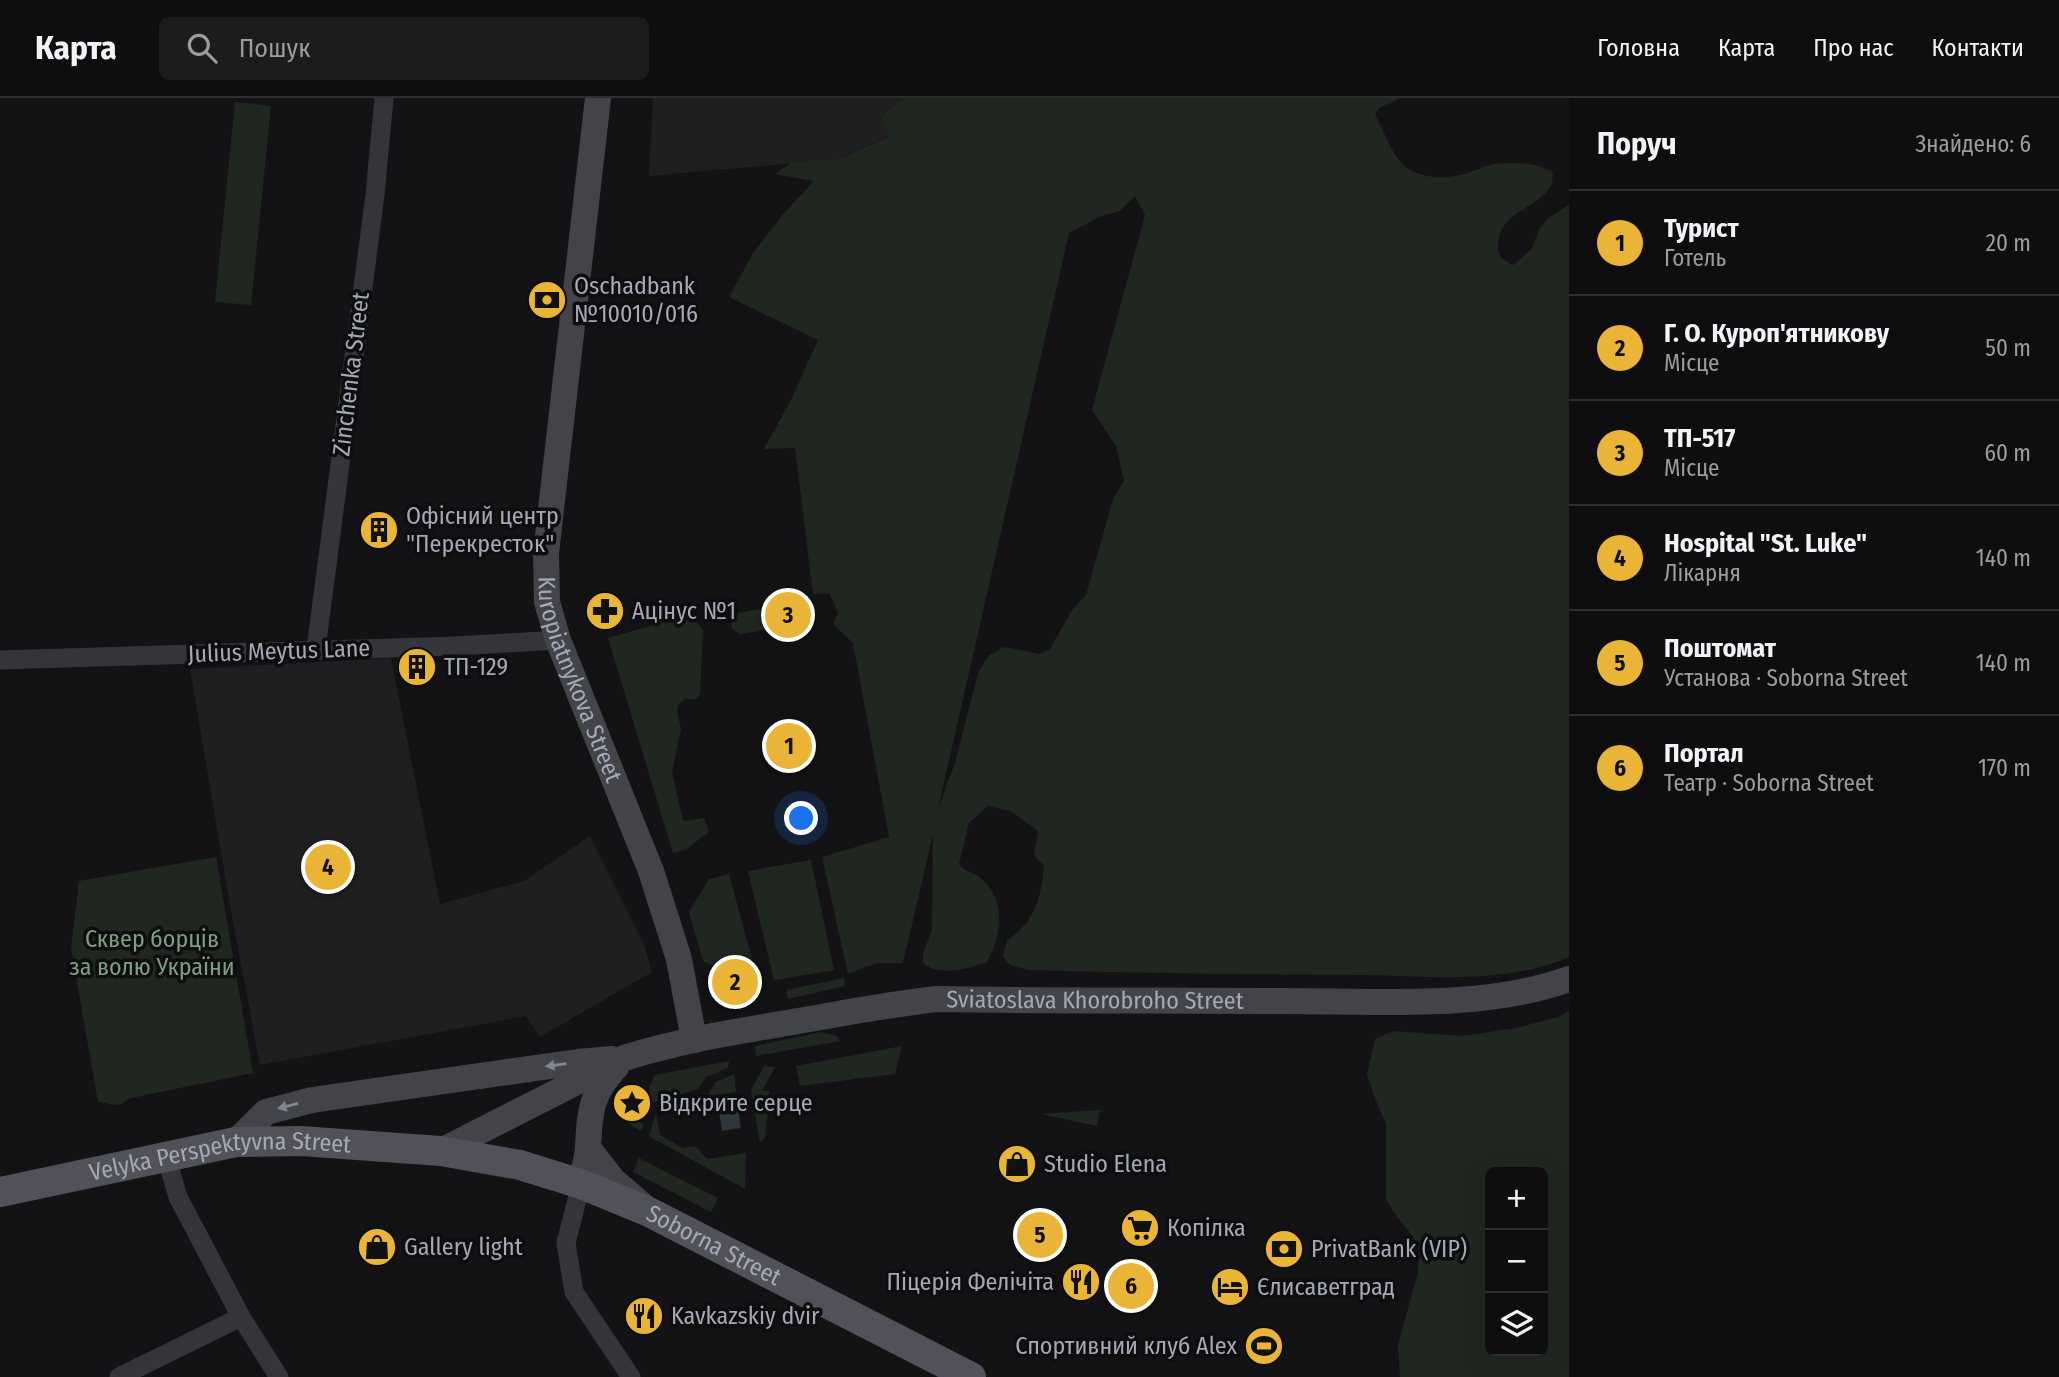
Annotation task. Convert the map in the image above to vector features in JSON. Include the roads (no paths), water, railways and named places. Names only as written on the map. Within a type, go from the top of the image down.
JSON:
[{"type":"main road","name":"Kuropiatnykova Street","points":[[598,98],[546,553],[547,602],[558,640],[652,871],[679,959],[694,1040]]},
{"type":"main road","name":"Sviatoslava Khorobroho Street","points":[[624,1058],[694,1040],[904,1002],[937,999],[1480,998],[1540,989],[1569,979]]},
{"type":"main road","points":[[236,1142],[266,1111],[312,1100],[565,1063],[624,1058]]},
{"type":"main road","points":[[581,1184],[588,1147],[590,1111],[596,1091],[624,1058]]},
{"type":"main road","points":[[441,1151],[624,1058]]},
{"type":"main road","name":"Velyka Perspektyvna Street","points":[[0,1192],[236,1142],[301,1141],[441,1151]]},
{"type":"main road","points":[[588,1147],[613,1180],[649,1212]]},
{"type":"main road","name":"Soborna Street","points":[[441,1151],[520,1165],[581,1184],[649,1212],[971,1377]]},
{"type":"street","name":"Zinchenka Street","points":[[316,649],[375,195],[384,98]]},
{"type":"street","name":"Julius Meytus Lane","points":[[0,660],[454,646],[558,640]]},
{"type":"street","points":[[166,1156],[178,1197],[241,1317],[279,1377]]},
{"type":"street","points":[[581,1184],[565,1243],[575,1292],[631,1377]]},
{"type":"street","points":[[119,1377],[241,1317]]},
{"type":"place","name":"Oschadbank №10010/016","points":[[547,300]]},
{"type":"place","name":"Офісний центр \"Перекресток\"","points":[[379,530]]},
{"type":"place","name":"Ацінус №1","points":[[605,611]]},
{"type":"place","name":"ТП-517","points":[[788,615]]},
{"type":"place","name":"ТП-129","points":[[417,667]]},
{"type":"place","name":"Турист","points":[[789,746]]},
{"type":"place","name":"Hospital \"St. Luke\"","points":[[328,867]]},
{"type":"place","name":"Г. О. Куроп'ятникову","points":[[735,982]]},
{"type":"place","name":"Відкрите серце","points":[[632,1103]]},
{"type":"place","name":"Studio Elena","points":[[1017,1164]]},
{"type":"place","name":"Копілка","points":[[1140,1228]]},
{"type":"place","name":"Поштомат","points":[[1040,1235]]},
{"type":"place","name":"Gallery light","points":[[377,1247]]},
{"type":"place","name":"PrivatBank (VIP)","points":[[1284,1249]]},
{"type":"place","name":"Піцерія Фелічіта","points":[[1081,1282]]},
{"type":"place","name":"Портал","points":[[1131,1286]]},
{"type":"place","name":"Єлисаветград","points":[[1230,1287]]},
{"type":"place","name":"Kavkazskiy dvir","points":[[644,1316]]},
{"type":"place","name":"Спортивний клуб Alex","points":[[1264,1346]]},
{"type":"park label","name":"Сквер борців за волю України","points":[[152,953]]}]
